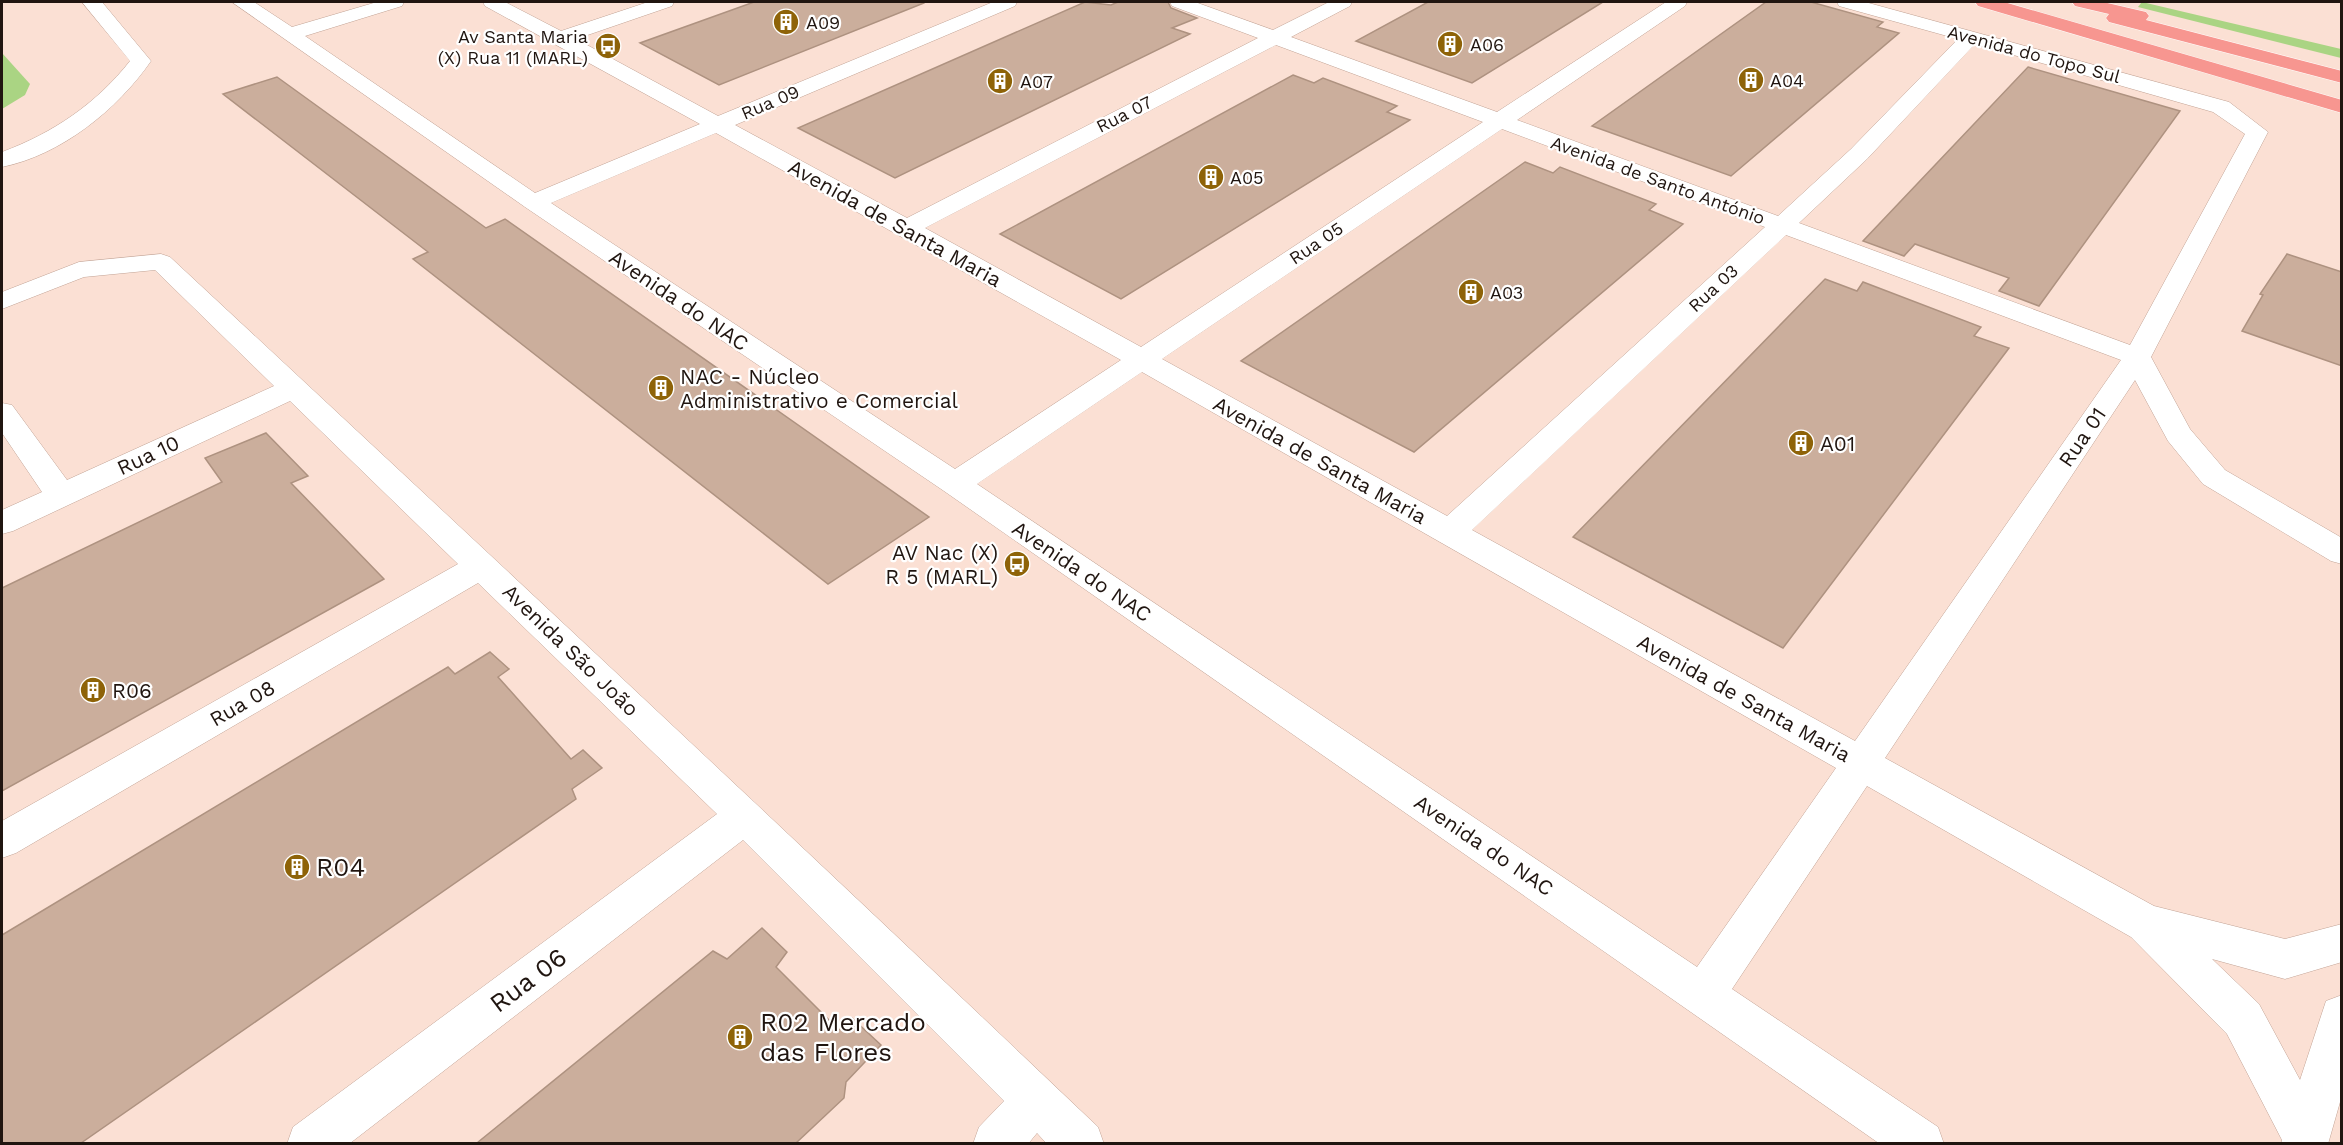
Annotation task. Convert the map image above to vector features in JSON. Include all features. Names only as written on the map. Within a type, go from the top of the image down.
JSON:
[{"type":"highway","points":[[1985,2],[2342,107]]},
{"type":"highway","points":[[2022,2],[2342,87]]},
{"type":"highway","points":[[2073,3],[2342,66]]},
{"type":"highway","points":[[2073,3],[2342,77]]},
{"type":"street","points":[[2,160],[87,119],[121,88],[141,61],[92,2]]},
{"type":"street","name":"Avenida do NAC","points":[[242,2],[532,202],[954,484],[1921,1143]]},
{"type":"street","points":[[282,28],[341,2]]},
{"type":"street","points":[[282,28],[395,2]]},
{"type":"street","name":"Avenida de Santa Maria","points":[[492,2],[906,228],[1139,361],[1449,532],[2145,923],[2285,959],[2342,943]]},
{"type":"street","points":[[561,38],[665,2]]},
{"type":"street","name":"Rua 09","points":[[532,202],[1008,2]]},
{"type":"street","name":"Avenida de Santo António","points":[[1179,2],[2137,357]]},
{"type":"street","name":"Rua 07","points":[[906,228],[1343,2]]},
{"type":"street","name":"Rua 05","points":[[954,484],[1678,2]]},
{"type":"street","name":"Avenida do Topo Sul","points":[[1846,2],[2221,107]]},
{"type":"street","name":"Rua 03","points":[[1449,532],[1859,154],[1971,37]]},
{"type":"street","name":"Rua 01","points":[[1703,995],[2137,357],[2257,132],[2221,107]]},
{"type":"street","name":"Avenida São João","points":[[2,301],[79,270],[161,262],[745,816],[1081,1143]]},
{"type":"street","points":[[2137,357],[2178,434],[2214,477],[2342,553]]},
{"type":"street","name":"Rua 10","points":[[2,523],[295,387]]},
{"type":"street","points":[[2,412],[62,495]]},
{"type":"street","name":"Rua 08","points":[[2,841],[482,565]]},
{"type":"street","name":"Rua 06","points":[[310,1143],[745,816]]},
{"type":"street","name":"Avenida de Santa Maria","points":[[2145,923],[2243,1019],[2304,1140]]},
{"type":"street","points":[[2304,1140],[2342,1016]]},
{"type":"street","points":[[996,1143],[1036,1100]]},
{"type":"green space","points":[[2142,2],[2341,49],[2341,58],[2138,7]]},
{"type":"green space","points":[[2,53],[30,84],[25,95],[2,109]]},
{"type":"building","name":"A09","points":[[754,2],[924,3],[719,85],[640,43]]},
{"type":"building","name":"A07","points":[[1085,2],[1111,5],[1118,2],[1168,2],[1171,8],[1197,18],[1172,28],[1190,34],[895,178],[798,128]]},
{"type":"building","name":"A06","points":[[1428,2],[1603,2],[1472,83],[1356,41]]},
{"type":"building","name":"A04","points":[[1766,2],[1811,2],[1883,22],[1877,27],[1899,33],[1731,176],[1592,126]]},
{"type":"building","points":[[2028,67],[2180,111],[2039,306],[1999,291],[2009,278],[1915,244],[1904,256],[1863,241]]},
{"type":"building","name":"A05","points":[[1293,75],[1314,83],[1323,78],[1397,106],[1387,112],[1410,120],[1121,299],[1000,234]]},
{"type":"building","name":"NAC - Núcleo Administrativo e Comercial","points":[[277,77],[486,228],[505,219],[929,517],[828,584],[413,259],[428,252],[223,94]]},
{"type":"building","name":"A03","points":[[1525,162],[1553,173],[1560,167],[1656,204],[1649,210],[1683,224],[1414,452],[1241,361]]},
{"type":"building","points":[[2287,254],[2342,272],[2342,366],[2242,331],[2263,295],[2260,294]]},
{"type":"building","name":"A01","points":[[1825,279],[1857,291],[1863,282],[1981,327],[1974,336],[2009,348],[1783,648],[1573,537]]},
{"type":"building","name":"R06","points":[[266,433],[308,476],[291,483],[384,579],[2,791],[2,588],[222,482],[205,458]]},
{"type":"building","name":"R04","points":[[490,652],[509,669],[498,677],[571,759],[583,750],[602,768],[572,789],[576,799],[81,1143],[2,1143],[2,935],[448,667],[455,674]]},
{"type":"building","name":"R02 Mercado das Flores","points":[[762,928],[787,952],[776,967],[839,1030],[852,1018],[881,1045],[846,1082],[844,1098],[796,1143],[477,1143],[713,951],[727,959]]},
{"type":"place","name":"A09","points":[[786,22]]},
{"type":"place","name":"A06","points":[[1450,44]]},
{"type":"place","name":"Av Santa Maria (X) Rua 11 (MARL)","points":[[608,46]]},
{"type":"place","name":"A04","points":[[1751,80]]},
{"type":"place","name":"A07","points":[[1000,81]]},
{"type":"place","name":"A05","points":[[1211,177]]},
{"type":"place","name":"A03","points":[[1471,292]]},
{"type":"place","name":"NAC - Núcleo Administrativo e Comercial","points":[[661,388]]},
{"type":"place","name":"A01","points":[[1801,443]]},
{"type":"place","name":"AV Nac (X) R 5 (MARL)","points":[[1017,564]]},
{"type":"place","name":"R06","points":[[93,690]]},
{"type":"place","name":"R04","points":[[297,867]]},
{"type":"place","name":"R02 Mercado das Flores","points":[[740,1037]]}]
